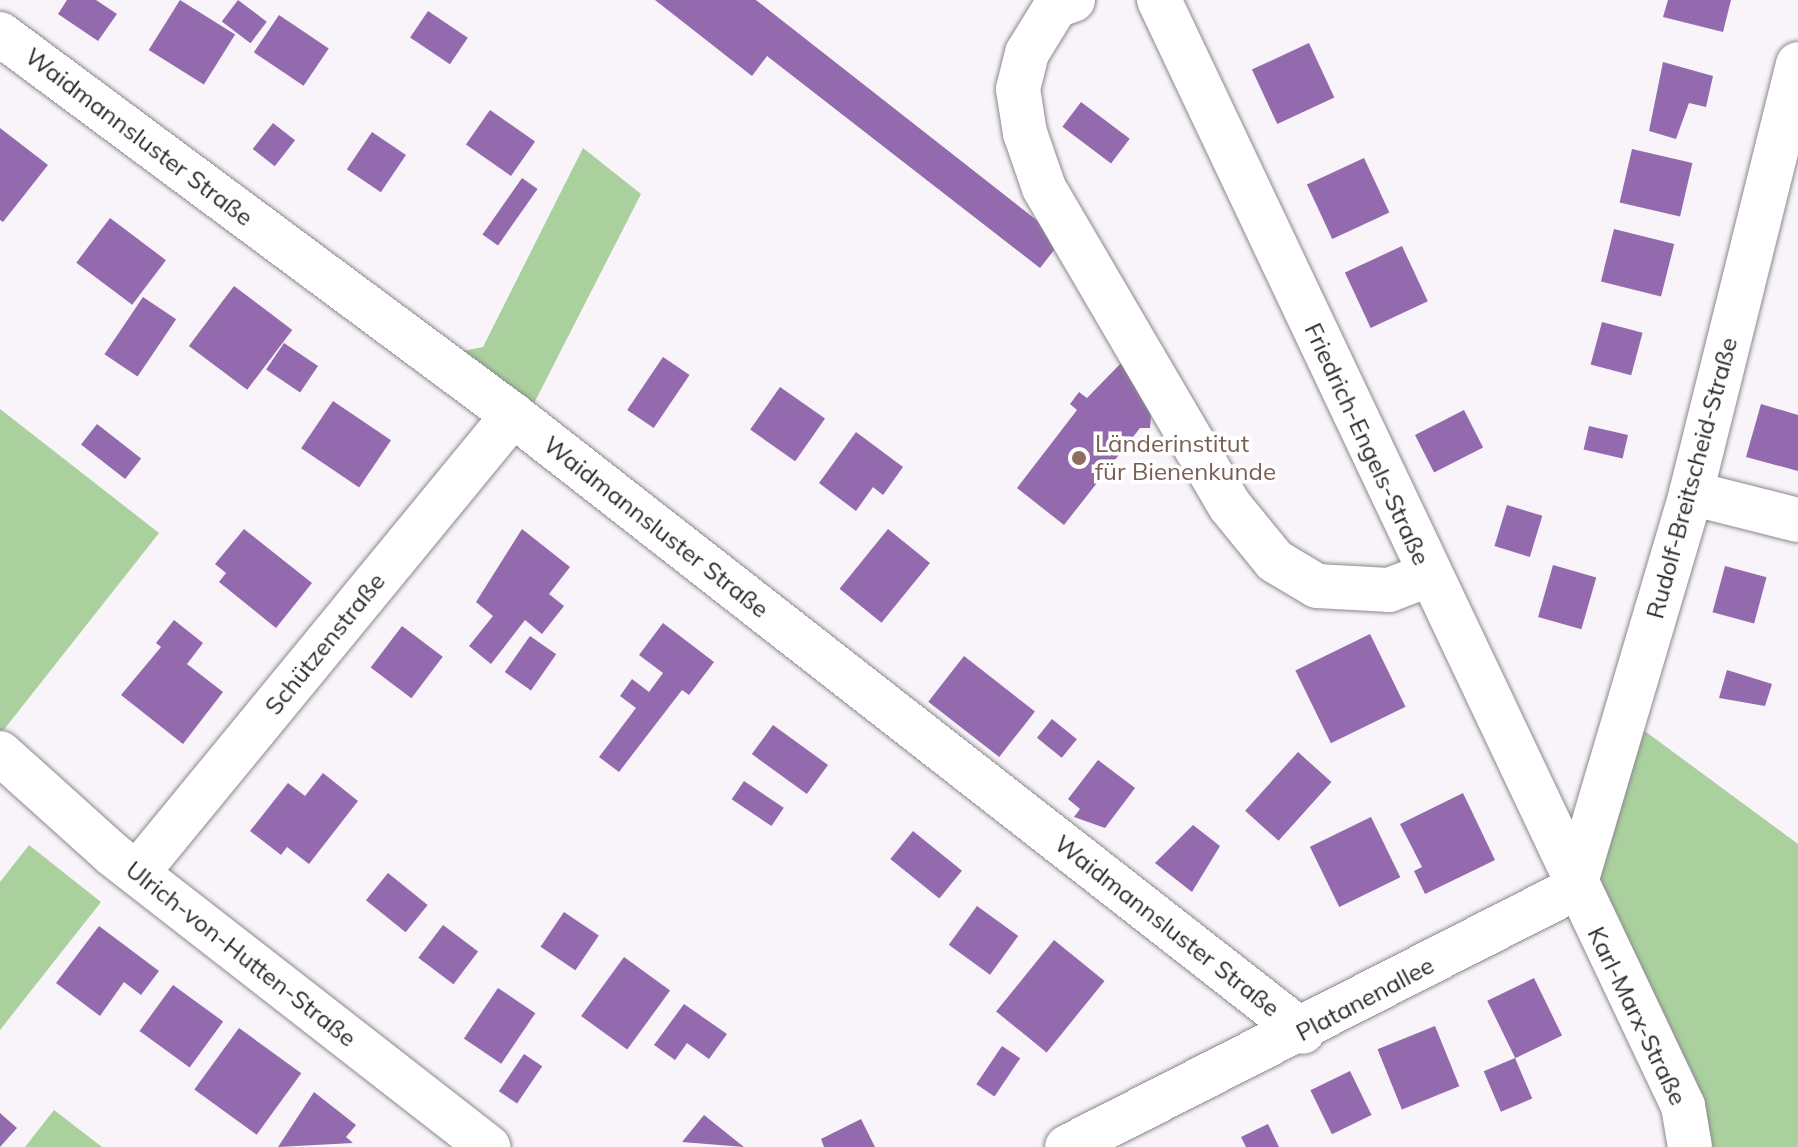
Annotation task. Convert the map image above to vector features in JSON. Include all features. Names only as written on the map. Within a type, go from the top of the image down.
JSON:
[{"type":"street","points":[[1073,0],[1056,6],[1027,53],[1018,89],[1025,133],[1044,188],[1230,506],[1275,561],[1317,586],[1389,590],[1428,575]]},
{"type":"street","name":"Friedrich-Engels-Straße","points":[[1159,0],[1574,889]]},
{"type":"street","name":"Waidmannsluster Straße","points":[[0,34],[513,415],[1303,1032]]},
{"type":"street","name":"Rudolf-Breitscheid-Straße","points":[[1574,889],[1691,493],[1798,64]]},
{"type":"street","name":"Schützenstraße","points":[[137,873],[513,415]]},
{"type":"street","points":[[1691,493],[1798,520]]},
{"type":"street","name":"Ulrich-von-Hutten-Straße","points":[[0,753],[137,873],[489,1147]]},
{"type":"street","name":"Platanenallee","points":[[1082,1144],[1574,889]]},
{"type":"street","name":"Karl-Marx-Straße","points":[[1574,889],[1683,1106],[1690,1147]]},
{"type":"green space","points":[[583,148],[641,194],[529,413],[453,353],[483,347]]},
{"type":"green space","points":[[0,409],[159,533],[2,732],[0,731]]},
{"type":"green space","points":[[1642,729],[1798,844],[1798,1147],[1712,1147],[1583,888]]},
{"type":"green space","points":[[29,845],[101,902],[0,1030],[0,882]]},
{"type":"green space","points":[[54,1110],[102,1147],[25,1147]]},
{"type":"building","points":[[67,0],[96,0],[117,14],[98,41],[58,14]]},
{"type":"building","points":[[180,0],[235,34],[204,84],[149,50]]},
{"type":"building","points":[[238,0],[267,22],[251,43],[222,22]]},
{"type":"building","points":[[655,0],[756,0],[1062,240],[1040,268],[767,56],[752,76]]},
{"type":"building","points":[[1668,0],[1731,0],[1723,32],[1663,17]]},
{"type":"building","points":[[428,11],[468,38],[450,64],[410,38]]},
{"type":"building","points":[[279,15],[329,49],[304,86],[254,52]]},
{"type":"building","points":[[1309,43],[1334,97],[1277,124],[1252,70]]},
{"type":"building","points":[[1663,62],[1713,76],[1706,107],[1689,103],[1676,139],[1649,131]]},
{"type":"building","points":[[1081,102],[1130,139],[1111,163],[1062,127]]},
{"type":"building","points":[[490,110],[535,142],[511,176],[466,144]]},
{"type":"building","points":[[273,123],[295,140],[275,166],[253,149]]},
{"type":"building","points":[[0,128],[48,165],[3,222],[0,220]]},
{"type":"building","points":[[372,132],[406,155],[381,192],[347,169]]},
{"type":"building","points":[[1632,149],[1692,163],[1680,217],[1620,203]]},
{"type":"building","points":[[1364,158],[1389,212],[1332,239],[1307,185]]},
{"type":"building","points":[[522,178],[538,189],[498,245],[482,235]]},
{"type":"building","points":[[110,218],[166,260],[132,305],[76,263]]},
{"type":"building","points":[[1614,229],[1674,244],[1661,296],[1601,281]]},
{"type":"building","points":[[1402,246],[1428,301],[1371,328],[1345,273]]},
{"type":"building","points":[[234,286],[292,330],[247,390],[189,346]]},
{"type":"building","points":[[143,297],[176,319],[138,377],[104,354]]},
{"type":"building","points":[[1602,322],[1643,333],[1631,375],[1591,365]]},
{"type":"building","points":[[284,343],[318,366],[300,392],[266,370]]},
{"type":"building","points":[[663,357],[690,375],[654,428],[627,410]]},
{"type":"building","name":"Länderinstitut für Bienenkunde","points":[[1124,360],[1152,407],[1150,428],[1140,428],[1064,525],[1017,488],[1077,410],[1070,404],[1079,392],[1087,398]]},
{"type":"building","points":[[780,387],[825,419],[795,461],[750,430]]},
{"type":"building","points":[[333,401],[391,440],[359,487],[301,448]]},
{"type":"building","points":[[1761,404],[1798,415],[1798,471],[1746,457]]},
{"type":"building","points":[[1464,410],[1483,447],[1434,472],[1415,435]]},
{"type":"building","points":[[97,424],[141,458],[125,479],[81,444]]},
{"type":"building","points":[[1589,426],[1628,435],[1623,458],[1584,449]]},
{"type":"building","points":[[856,432],[903,467],[883,495],[873,487],[856,511],[819,483]]},
{"type":"building","points":[[1507,505],[1542,516],[1530,557],[1494,546]]},
{"type":"building","points":[[244,529],[312,583],[276,628],[219,582],[226,573],[215,564]]},
{"type":"building","points":[[522,529],[570,567],[549,594],[564,606],[542,634],[525,620],[491,664],[469,646],[493,616],[476,602]]},
{"type":"building","points":[[888,529],[930,563],[882,623],[840,589]]},
{"type":"building","points":[[1553,565],[1596,577],[1581,629],[1538,617]]},
{"type":"building","points":[[1725,566],[1767,577],[1754,623],[1713,612]]},
{"type":"building","points":[[174,620],[203,643],[187,664],[223,692],[183,744],[121,695],[161,647],[156,643]]},
{"type":"building","points":[[663,623],[714,662],[689,695],[682,690],[619,772],[599,757],[636,708],[620,696],[632,679],[649,692],[663,673],[639,655]]},
{"type":"building","points":[[402,626],[443,657],[411,698],[371,668]]},
{"type":"building","points":[[1370,634],[1406,707],[1331,743],[1295,670]]},
{"type":"building","points":[[530,636],[556,654],[531,690],[505,672]]},
{"type":"building","points":[[964,656],[1035,711],[999,757],[928,702]]},
{"type":"building","points":[[1727,670],[1772,684],[1765,706],[1719,698]]},
{"type":"building","points":[[1052,719],[1077,739],[1062,758],[1037,738]]},
{"type":"building","points":[[773,725],[828,765],[807,794],[752,754]]},
{"type":"building","points":[[1298,752],[1331,782],[1279,841],[1245,811]]},
{"type":"building","points":[[1098,760],[1135,788],[1105,828],[1074,817],[1080,809],[1068,799]]},
{"type":"building","points":[[323,773],[358,801],[309,864],[287,847],[281,855],[250,831],[288,783],[305,796]]},
{"type":"building","points":[[744,781],[784,808],[771,826],[732,799]]},
{"type":"building","points":[[1463,793],[1495,860],[1425,894],[1414,871],[1422,867],[1400,824]]},
{"type":"building","points":[[1371,817],[1400,877],[1339,907],[1310,847]]},
{"type":"building","points":[[1193,825],[1220,846],[1192,892],[1155,863]]},
{"type":"building","points":[[913,831],[962,871],[939,899],[890,859]]},
{"type":"building","points":[[388,873],[428,905],[406,932],[366,900]]},
{"type":"building","points":[[977,906],[1018,936],[990,975],[949,945]]},
{"type":"building","points":[[564,912],[599,935],[575,970],[541,947]]},
{"type":"building","points":[[443,925],[478,951],[453,984],[418,958]]},
{"type":"building","points":[[99,926],[159,971],[141,995],[124,982],[100,1016],[56,983]]},
{"type":"building","points":[[1054,940],[1105,981],[1047,1052],[996,1011]]},
{"type":"building","points":[[624,957],[670,991],[627,1050],[581,1016]]},
{"type":"building","points":[[1534,978],[1562,1036],[1515,1058],[1487,1001]]},
{"type":"building","points":[[173,985],[223,1021],[190,1068],[139,1031]]},
{"type":"building","points":[[498,988],[535,1013],[501,1064],[464,1039]]},
{"type":"building","points":[[684,1004],[727,1034],[709,1059],[687,1043],[675,1060],[654,1045]]},
{"type":"building","points":[[1435,1026],[1459,1086],[1402,1109],[1378,1049]]},
{"type":"building","points":[[239,1028],[301,1073],[257,1135],[194,1089]]},
{"type":"building","points":[[1002,1046],[1020,1058],[995,1096],[976,1084]]},
{"type":"building","points":[[524,1054],[542,1066],[517,1104],[499,1091]]},
{"type":"building","points":[[1515,1058],[1532,1099],[1501,1112],[1484,1071]]},
{"type":"building","points":[[1350,1071],[1371,1115],[1332,1134],[1310,1090]]},
{"type":"building","points":[[314,1092],[356,1125],[346,1137],[353,1143],[278,1147]]},
{"type":"building","points":[[0,1113],[17,1128],[0,1147]]},
{"type":"building","points":[[704,1115],[744,1147],[682,1142]]},
{"type":"building","points":[[861,1119],[875,1147],[824,1147],[821,1139]]},
{"type":"building","points":[[1268,1124],[1279,1147],[1246,1147],[1241,1137]]},
{"type":"place","name":"Länderinstitut für Bienenkunde","points":[[1079,458]]}]
